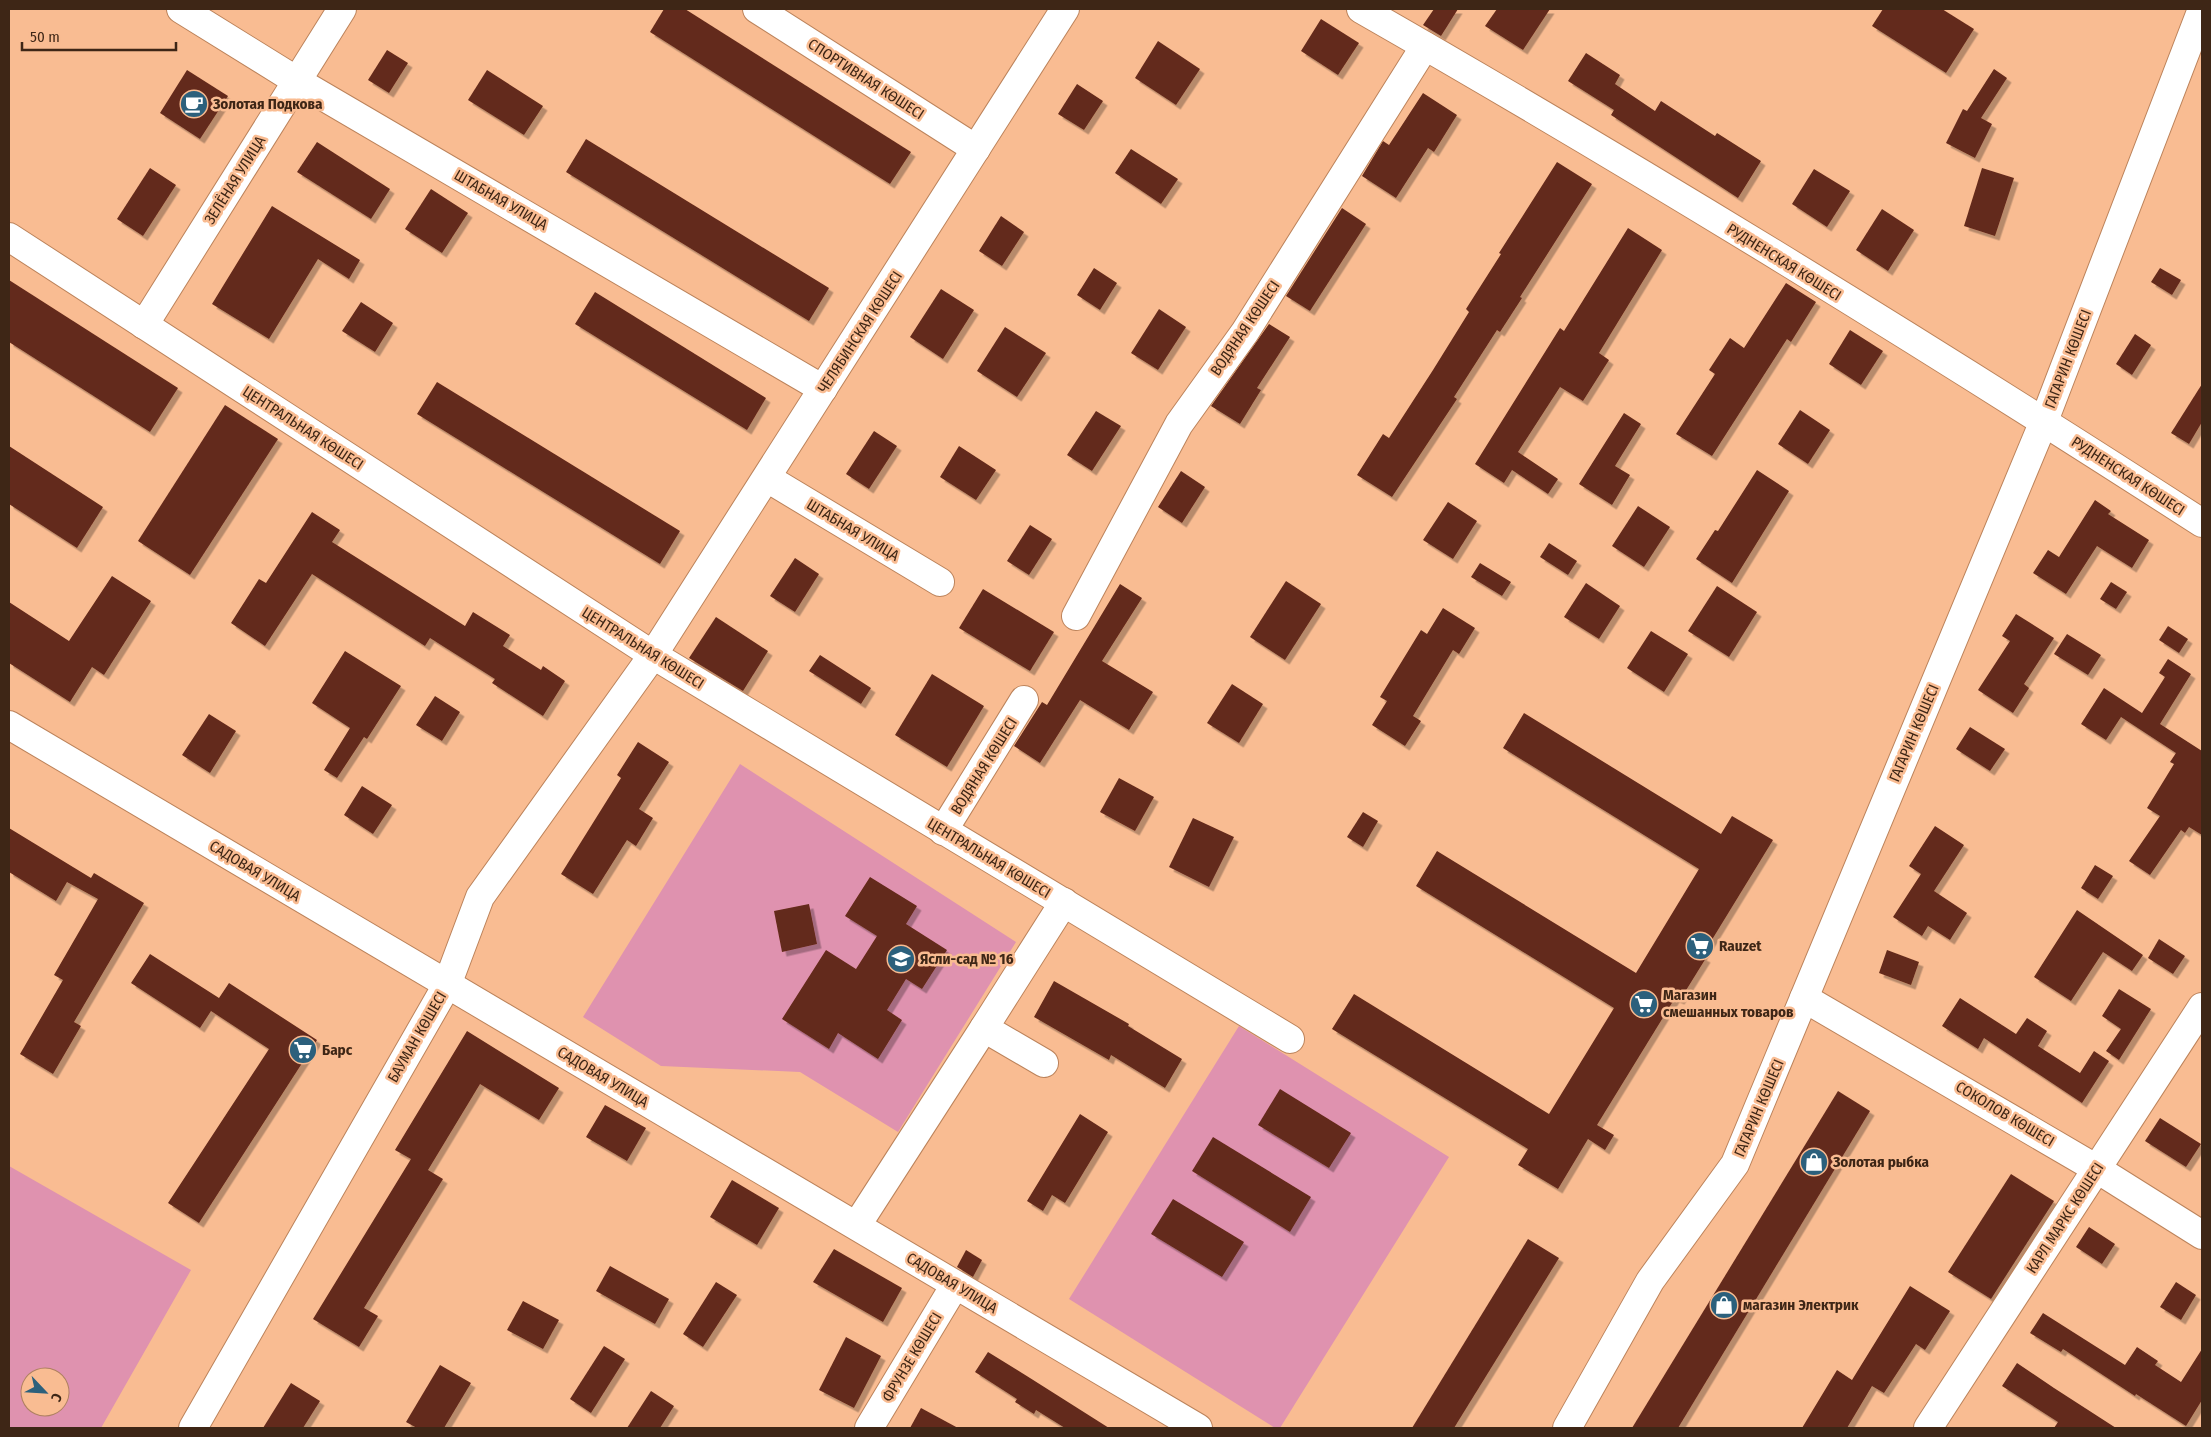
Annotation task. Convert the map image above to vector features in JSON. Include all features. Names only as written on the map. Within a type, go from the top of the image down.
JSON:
[{"type":"street","name":"ШТАБНАЯ УЛИЦА","points":[[181,9],[297,81],[823,389]]},
{"type":"street","name":"ЗЕЛЁНАЯ УЛИЦА","points":[[144,325],[342,9]]},
{"type":"street","name":"СПОРТИВНАЯ КӨШЕСІ","points":[[757,9],[976,149]]},
{"type":"street","name":"ЧЕЛЯБИНСКАЯ КӨШЕСІ","points":[[653,655],[1065,9]]},
{"type":"street","name":"РУДНЕНСКАЯ КӨШЕСІ","points":[[1361,9],[1633,169],[2044,421],[2202,523]]},
{"type":"street","name":"ГАГАРИН КӨШЕСІ","points":[[1567,1428],[1650,1281],[1735,1164],[2044,421],[2202,9]]},
{"type":"street","name":"ВОДЯНАЯ КӨШЕСІ","points":[[1076,616],[1179,424],[1245,332],[1425,46]]},
{"type":"street","name":"ЦЕНТРАЛЬНАЯ КӨШЕСІ","points":[[9,237],[653,655],[1290,1038]]},
{"type":"street","name":"ШТАБНАЯ УЛИЦА","points":[[766,478],[940,582]]},
{"type":"street","name":"БАУМАН КӨШЕСІ","points":[[193,1428],[447,985],[480,897],[653,655]]},
{"type":"street","name":"ВОДЯНАЯ КӨШЕСІ","points":[[943,831],[1024,700]]},
{"type":"street","name":"САДОВАЯ УЛИЦА","points":[[9,725],[1198,1428]]},
{"type":"street","points":[[857,1225],[1064,902]]},
{"type":"street","name":"СОКОЛОВ КӨШЕСІ","points":[[1804,998],[2097,1168],[2202,1236]]},
{"type":"street","name":"КАРЛ МАРКС КӨШЕСІ","points":[[1928,1428],[2202,1007]]},
{"type":"street","points":[[984,1028],[1044,1062]]},
{"type":"street","name":"ФРУНЗЕ КӨШЕСІ","points":[[869,1428],[955,1285]]},
{"type":"shaded area","points":[[740,764],[1016,942],[898,1132],[800,1072],[661,1066],[583,1017]]},
{"type":"shaded area","points":[[1239,1026],[1449,1157],[1280,1428],[1275,1428],[1069,1299]]},
{"type":"shaded area","points":[[9,1166],[191,1270],[101,1428],[9,1428]]},
{"type":"building","points":[[664,9],[685,9],[911,152],[890,184],[650,32]]},
{"type":"building","points":[[1434,9],[1458,9],[1441,36],[1423,25]]},
{"type":"building","points":[[1497,9],[1550,9],[1523,50],[1485,26]]},
{"type":"building","points":[[1883,9],[1942,9],[1974,29],[1946,73],[1872,26]]},
{"type":"building","points":[[1321,19],[1359,43],[1338,75],[1301,51]]},
{"type":"building","points":[[1158,41],[1200,69],[1176,105],[1135,78]]},
{"type":"building","points":[[387,50],[408,63],[389,93],[368,80]]},
{"type":"building","points":[[1586,53],[1620,75],[1615,84],[1655,111],[1661,101],[1715,136],[1717,133],[1761,161],[1738,198],[1611,115],[1614,110],[1568,81]]},
{"type":"building","points":[[1994,69],[2007,78],[1981,118],[1992,124],[1975,158],[1946,143],[1963,109],[1967,111]]},
{"type":"building","name":"Золотая Подкова","points":[[187,70],[228,96],[200,139],[160,113]]},
{"type":"building","points":[[487,70],[543,106],[524,135],[468,100]]},
{"type":"building","points":[[1077,84],[1103,101],[1084,130],[1058,114]]},
{"type":"building","points":[[1423,93],[1457,115],[1434,152],[1428,148],[1396,198],[1362,176],[1383,141],[1389,145]]},
{"type":"building","points":[[586,139],[829,288],[809,321],[566,172]]},
{"type":"building","points":[[317,142],[390,189],[371,219],[297,172]]},
{"type":"building","points":[[1131,149],[1178,179],[1161,204],[1115,173]]},
{"type":"building","points":[[1557,162],[1592,184],[1520,297],[1522,298],[1500,332],[1497,330],[1454,397],[1457,399],[1392,497],[1357,475],[1383,434],[1389,438],[1433,370],[1469,312],[1466,309],[1501,254],[1499,253]]},
{"type":"building","points":[[150,168],[176,185],[143,236],[117,219]]},
{"type":"building","points":[[1982,168],[2014,178],[1995,236],[1964,226]]},
{"type":"building","points":[[1814,169],[1850,191],[1827,227],[1792,204]]},
{"type":"building","points":[[431,189],[468,213],[442,253],[405,229]]},
{"type":"building","points":[[272,206],[360,260],[349,279],[318,259],[269,339],[212,304]]},
{"type":"building","points":[[1342,208],[1366,224],[1310,311],[1286,296]]},
{"type":"building","points":[[1882,209],[1914,230],[1888,271],[1856,250]]},
{"type":"building","points":[[1001,216],[1024,232],[1002,266],[979,251]]},
{"type":"building","points":[[1628,228],[1662,250],[1599,353],[1609,360],[1583,401],[1560,387],[1518,452],[1558,479],[1548,494],[1512,470],[1504,483],[1475,464],[1560,328],[1564,331]]},
{"type":"building","points":[[1094,268],[1117,283],[1100,310],[1077,295]]},
{"type":"building","points":[[2160,268],[2181,280],[2172,295],[2151,282]]},
{"type":"building","points":[[9,280],[178,388],[150,432],[9,342]]},
{"type":"building","points":[[1786,283],[1816,302],[1791,342],[1787,339],[1712,456],[1676,434],[1715,374],[1709,370],[1730,338],[1744,348]]},
{"type":"building","points":[[941,289],[974,310],[943,359],[910,337]]},
{"type":"building","points":[[595,292],[766,398],[747,430],[575,324]]},
{"type":"building","points":[[361,302],[393,323],[375,352],[342,331]]},
{"type":"building","points":[[1159,309],[1186,327],[1158,370],[1131,353]]},
{"type":"building","points":[[1269,324],[1290,337],[1257,388],[1261,390],[1240,424],[1211,406]]},
{"type":"building","points":[[1005,327],[1046,353],[1017,397],[977,371]]},
{"type":"building","points":[[1850,330],[1883,351],[1861,385],[1829,364]]},
{"type":"building","points":[[2135,334],[2151,345],[2132,375],[2116,364]]},
{"type":"building","points":[[437,382],[680,531],[660,564],[417,414]]},
{"type":"building","points":[[2202,384],[2202,422],[2189,444],[2171,433]]},
{"type":"building","points":[[225,405],[278,439],[190,575],[138,541]]},
{"type":"building","points":[[1800,410],[1830,430],[1808,464],[1778,444]]},
{"type":"building","points":[[1096,411],[1121,426],[1092,471],[1067,455]]},
{"type":"building","points":[[1624,413],[1641,424],[1615,466],[1630,475],[1612,505],[1579,484]]},
{"type":"building","points":[[874,431],[897,446],[869,489],[846,474]]},
{"type":"building","points":[[9,446],[103,507],[77,548],[9,504]]},
{"type":"building","points":[[959,446],[996,470],[976,500],[940,477]]},
{"type":"building","points":[[1757,470],[1789,491],[1732,583],[1696,559],[1715,530],[1718,531]]},
{"type":"building","points":[[1181,471],[1205,487],[1182,523],[1158,507]]},
{"type":"building","points":[[2095,500],[2111,511],[2108,514],[2149,540],[2132,568],[2097,546],[2066,594],[2033,573],[2048,550],[2059,557]]},
{"type":"building","points":[[1448,502],[1477,521],[1453,559],[1423,540]]},
{"type":"building","points":[[1638,506],[1670,527],[1644,567],[1612,546]]},
{"type":"building","points":[[312,512],[340,530],[332,542],[465,626],[473,612],[510,635],[503,646],[541,670],[543,666],[565,681],[543,716],[492,683],[495,679],[430,638],[425,646],[312,574],[265,646],[231,623],[259,579],[266,583]]},
{"type":"building","points":[[1030,525],[1052,539],[1029,575],[1007,561]]},
{"type":"building","points":[[1549,543],[1577,561],[1568,575],[1540,557]]},
{"type":"building","points":[[795,558],[819,574],[795,612],[770,596]]},
{"type":"building","points":[[1480,563],[1511,582],[1502,596],[1471,577]]},
{"type":"building","points":[[112,576],[151,601],[104,675],[92,667],[70,702],[9,663],[9,602],[69,641]]},
{"type":"building","points":[[1286,581],[1321,604],[1285,660],[1250,637]]},
{"type":"building","points":[[2111,582],[2127,592],[2116,609],[2100,599]]},
{"type":"building","points":[[1586,583],[1620,606],[1599,639],[1564,617]]},
{"type":"building","points":[[1120,584],[1142,598],[1102,661],[1153,692],[1129,730],[1080,700],[1040,763],[1014,746],[1042,702],[1047,705]]},
{"type":"building","points":[[1717,586],[1757,612],[1729,657],[1688,631]]},
{"type":"building","points":[[983,589],[1054,632],[1030,671],[959,628]]},
{"type":"building","points":[[1443,608],[1475,628],[1459,654],[1453,650],[1413,716],[1421,721],[1405,746],[1372,725],[1387,701],[1380,697],[1421,630],[1427,634]]},
{"type":"building","points":[[2016,614],[2054,638],[2024,684],[2029,688],[2013,713],[1978,690],[2010,641],[2002,636]]},
{"type":"building","points":[[716,617],[768,651],[743,691],[689,658]]},
{"type":"building","points":[[2168,626],[2188,639],[2179,653],[2159,640]]},
{"type":"building","points":[[1651,631],[1688,654],[1664,692],[1627,668]]},
{"type":"building","points":[[2067,634],[2101,655],[2088,675],[2054,654]]},
{"type":"building","points":[[345,651],[401,686],[367,739],[364,737],[337,778],[324,770],[350,728],[312,703]]},
{"type":"building","points":[[820,655],[871,688],[861,704],[809,671]]},
{"type":"building","points":[[2168,659],[2191,674],[2160,724],[2202,751],[2202,835],[2189,827],[2185,833],[2181,830],[2150,875],[2129,861],[2160,816],[2147,808],[2174,764],[2170,762],[2176,753],[2121,717],[2106,740],[2081,724],[2104,688],[2142,713],[2165,677],[2159,673]]},
{"type":"building","points":[[932,674],[984,706],[947,767],[895,735]]},
{"type":"building","points":[[1232,684],[1263,704],[1239,743],[1207,723]]},
{"type":"building","points":[[435,696],[460,712],[442,741],[416,725]]},
{"type":"building","points":[[1524,713],[1721,834],[1732,816],[1773,840],[1702,956],[1706,958],[1680,1000],[1675,998],[1597,1125],[1614,1135],[1605,1150],[1588,1139],[1558,1189],[1518,1165],[1528,1149],[1332,1029],[1354,994],[1549,1114],[1614,1008],[1416,886],[1437,851],[1636,973],[1699,869],[1503,748]]},
{"type":"building","points":[[209,714],[236,731],[210,773],[182,755]]},
{"type":"building","points":[[1970,727],[2005,749],[1990,771],[1956,749]]},
{"type":"building","points":[[638,742],[669,762],[639,809],[653,818],[636,846],[627,840],[593,894],[561,874],[621,778],[617,775]]},
{"type":"building","points":[[1119,778],[1154,797],[1135,831],[1100,812]]},
{"type":"building","points":[[362,786],[392,805],[373,834],[344,815]]},
{"type":"building","points":[[1363,812],[1378,821],[1363,847],[1347,837]]},
{"type":"building","points":[[1193,818],[1234,837],[1209,887],[1169,867]]},
{"type":"building","points":[[1935,826],[1964,845],[1934,891],[1967,913],[1950,940],[1928,926],[1922,936],[1893,917],[1921,874],[1909,866]]},
{"type":"building","points":[[9,828],[91,878],[94,873],[144,903],[74,1022],[81,1026],[53,1074],[20,1054],[63,980],[54,975],[98,899],[67,882],[56,901],[9,872]]},
{"type":"building","points":[[2095,865],[2113,876],[2098,899],[2081,888]]},
{"type":"building","name":"Ясли-сад № 16","points":[[870,877],[917,906],[906,924],[947,950],[922,989],[906,979],[887,1010],[902,1020],[878,1059],[838,1033],[829,1049],[782,1019],[826,950],[856,969],[877,936],[845,916]]},
{"type":"building","points":[[809,904],[817,944],[782,952],[774,911]]},
{"type":"building","points":[[2077,910],[2143,955],[2132,971],[2103,952],[2071,1001],[2034,977]]},
{"type":"building","points":[[2159,939],[2185,956],[2173,974],[2148,958]]},
{"type":"building","points":[[1887,950],[1919,962],[1911,985],[1879,973]]},
{"type":"building","points":[[150,954],[219,998],[229,983],[317,1040],[199,1223],[168,1203],[269,1049],[211,1011],[200,1028],[131,983]]},
{"type":"building","points":[[1054,981],[1129,1024],[1128,1026],[1182,1059],[1165,1088],[1111,1055],[1109,1060],[1034,1017]]},
{"type":"building","points":[[2119,989],[2151,1009],[2119,1060],[2106,1051],[2121,1029],[2102,1016]]},
{"type":"building","points":[[1960,998],[2016,1034],[2027,1018],[2047,1031],[2038,1046],[2080,1073],[2094,1051],[2109,1061],[2082,1103],[1984,1038],[1978,1049],[1942,1026]]},
{"type":"building","points":[[467,1031],[559,1088],[539,1120],[480,1084],[428,1170],[443,1179],[364,1308],[378,1316],[359,1347],[313,1319],[411,1159],[395,1150]]},
{"type":"building","points":[[1280,1089],[1351,1133],[1329,1168],[1258,1125]]},
{"type":"building","points":[[1838,1091],[1870,1111],[1678,1428],[1632,1428]]},
{"type":"building","points":[[605,1105],[646,1128],[627,1161],[586,1137]]},
{"type":"building","points":[[1080,1114],[1108,1132],[1065,1203],[1052,1195],[1043,1211],[1027,1201]]},
{"type":"building","points":[[2160,1118],[2201,1144],[2186,1167],[2145,1141]]},
{"type":"building","points":[[1213,1137],[1311,1197],[1290,1232],[1192,1171]]},
{"type":"building","points":[[2011,1174],[2054,1201],[1991,1299],[1948,1272]]},
{"type":"building","points":[[732,1180],[779,1208],[757,1245],[710,1217]]},
{"type":"building","points":[[1173,1199],[1244,1242],[1222,1277],[1151,1234]]},
{"type":"building","points":[[2089,1227],[2115,1244],[2102,1264],[2076,1247]]},
{"type":"building","points":[[1528,1239],[1559,1258],[1454,1428],[1412,1428]]},
{"type":"building","points":[[834,1249],[902,1288],[883,1322],[813,1282]]},
{"type":"building","points":[[966,1250],[982,1260],[973,1277],[957,1267]]},
{"type":"building","points":[[610,1266],[669,1299],[655,1324],[596,1291]]},
{"type":"building","points":[[716,1282],[737,1295],[703,1347],[683,1334]]},
{"type":"building","points":[[2176,1282],[2196,1295],[2181,1320],[2160,1307]]},
{"type":"building","points":[[1910,1286],[1950,1311],[1925,1350],[1916,1344],[1884,1393],[1872,1386],[1847,1428],[1802,1428],[1837,1370],[1852,1380]]},
{"type":"building","points":[[523,1301],[559,1320],[543,1349],[507,1330]]},
{"type":"building","points":[[2043,1313],[2125,1365],[2137,1347],[2158,1361],[2155,1365],[2181,1382],[2202,1349],[2202,1400],[2186,1426],[2136,1394],[2135,1396],[2063,1349],[2061,1352],[2030,1333]]},
{"type":"building","points":[[846,1337],[881,1356],[854,1408],[819,1390]]},
{"type":"building","points":[[604,1346],[625,1359],[591,1413],[570,1399]]},
{"type":"building","points":[[988,1352],[1109,1428],[1065,1428],[1036,1410],[1034,1414],[1015,1402],[1017,1399],[975,1372]]},
{"type":"building","points":[[2017,1363],[2116,1428],[2054,1428],[2058,1422],[2002,1386]]},
{"type":"building","points":[[440,1365],[471,1383],[444,1428],[417,1428],[406,1422]]},
{"type":"building","points":[[291,1383],[320,1401],[303,1428],[263,1428]]},
{"type":"building","points":[[651,1391],[674,1406],[660,1428],[627,1428]]},
{"type":"building","points":[[921,1408],[958,1428],[910,1428]]},
{"type":"place","name":"Золотая Подкова","points":[[194,104]]},
{"type":"place","name":"Rauzet","points":[[1700,946]]},
{"type":"place","name":"Ясли-сад № 16","points":[[901,959]]},
{"type":"place","name":"Магазин смешанных товаров","points":[[1644,1004]]},
{"type":"place","name":"Барс","points":[[303,1050]]},
{"type":"place","name":"Золотая рыбка","points":[[1814,1162]]},
{"type":"place","name":"магазин Электрик","points":[[1724,1305]]}]
